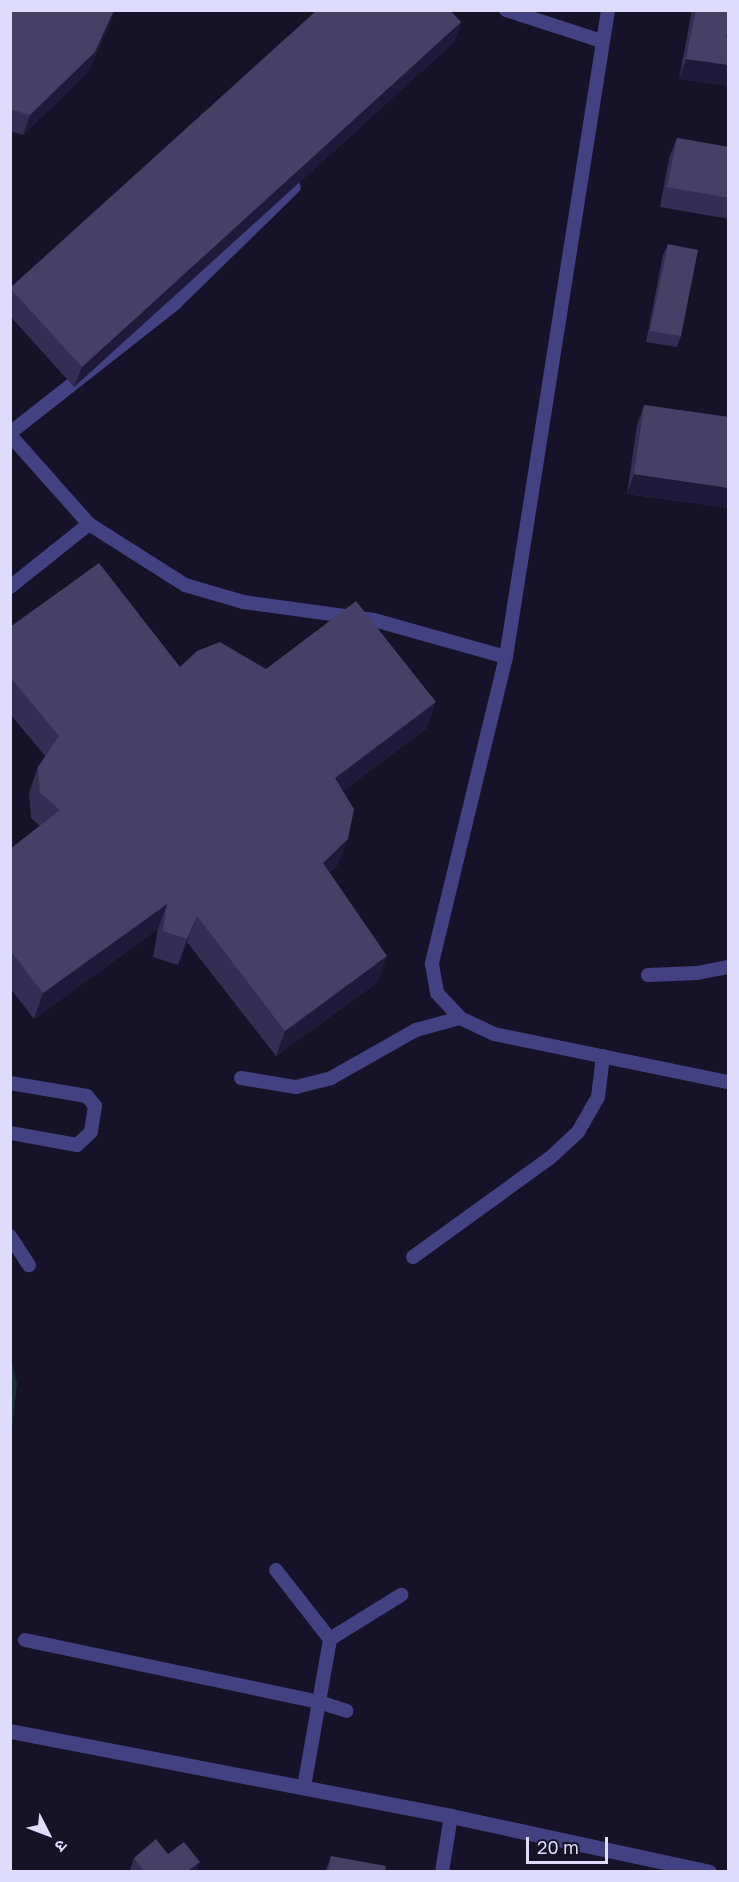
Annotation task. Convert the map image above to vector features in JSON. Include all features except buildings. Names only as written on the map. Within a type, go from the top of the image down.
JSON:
[{"type":"street","points":[[10,1731],[451,1816],[709,1872]]},
{"type":"lane","points":[[506,10],[602,41]]},
{"type":"lane","points":[[608,10],[506,657],[432,964],[437,993],[460,1018],[494,1034],[729,1082]]},
{"type":"lane","points":[[306,175],[175,303],[10,434],[89,524],[185,585],[243,602],[374,620],[506,657]]},
{"type":"lane","points":[[10,587],[89,524]]},
{"type":"lane","points":[[648,975],[697,973],[729,967]]},
{"type":"lane","points":[[241,1078],[296,1087],[331,1078],[416,1030],[460,1018]]},
{"type":"lane","points":[[413,1257],[550,1158],[578,1132],[598,1097],[603,1056]]},
{"type":"lane","points":[[10,1083],[87,1096],[94,1106],[91,1132],[77,1145],[10,1134]]},
{"type":"lane","points":[[10,1236],[29,1265]]},
{"type":"lane","points":[[276,1570],[330,1639],[304,1787]]},
{"type":"lane","points":[[330,1639],[402,1595]]},
{"type":"lane","points":[[25,1640],[319,1702],[348,1711]]},
{"type":"lane","points":[[442,1872],[451,1816]]},
{"type":"green space","points":[[11,1358],[17,1384],[11,1436]]}]
